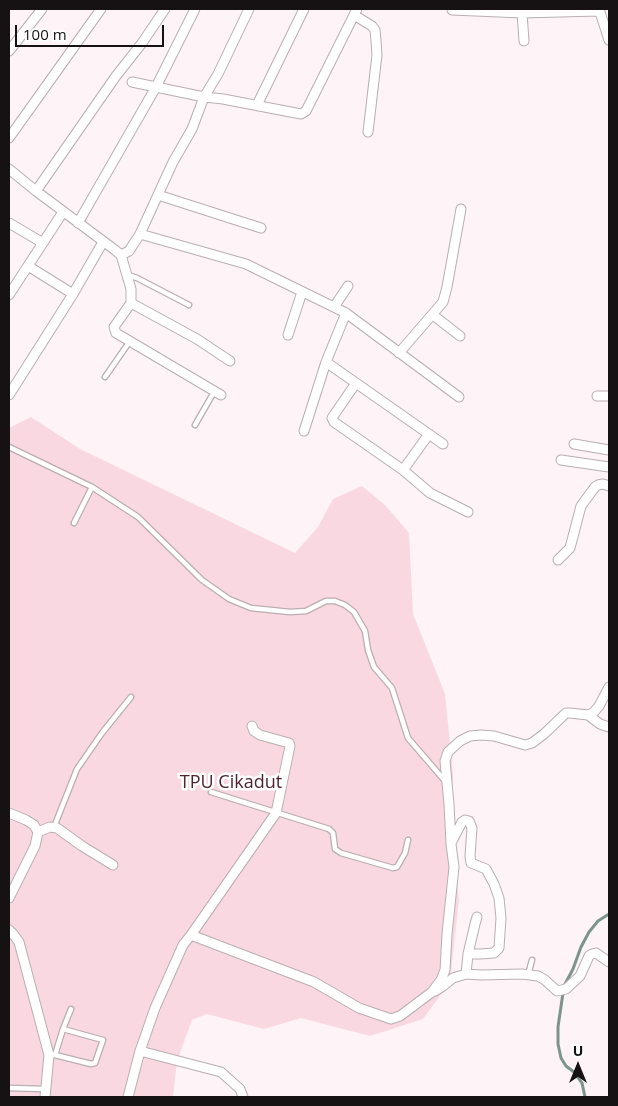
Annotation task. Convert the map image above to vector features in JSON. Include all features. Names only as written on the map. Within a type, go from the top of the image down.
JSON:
[{"type":"street","points":[[9,51],[42,9]]},
{"type":"street","points":[[9,138],[101,9]]},
{"type":"street","points":[[36,191],[165,9]]},
{"type":"street","points":[[78,223],[156,87],[195,9]]},
{"type":"street","points":[[121,255],[128,252],[140,234],[192,128],[204,97],[218,74],[249,9]]},
{"type":"street","points":[[257,105],[304,9]]},
{"type":"street","points":[[452,10],[522,13],[599,10],[609,40]]},
{"type":"street","points":[[132,82],[301,114],[306,111],[356,12],[375,30],[377,55],[368,132]]},
{"type":"street","points":[[522,13],[524,41]]},
{"type":"street","points":[[9,169],[121,255],[131,289],[132,303],[114,328],[116,333],[217,393]]},
{"type":"street","points":[[158,195],[261,228]]},
{"type":"street","points":[[399,353],[443,302],[461,209]]},
{"type":"street","points":[[9,294],[63,212]]},
{"type":"street","points":[[9,223],[42,243]]},
{"type":"street","points":[[140,234],[246,264],[346,313],[459,398]]},
{"type":"street","points":[[9,395],[103,242]]},
{"type":"street","points":[[28,266],[72,294]]},
{"type":"street","points":[[9,275],[18,280]]},
{"type":"street","points":[[334,307],[348,286]]},
{"type":"street","points":[[288,335],[302,292]]},
{"type":"street","points":[[132,303],[197,339],[230,361]]},
{"type":"street","points":[[304,431],[326,362],[346,313]]},
{"type":"street","points":[[433,315],[460,336]]},
{"type":"street","points":[[326,362],[443,444]]},
{"type":"street","points":[[356,383],[332,418],[334,422],[403,470],[430,493],[468,512]]},
{"type":"street","points":[[598,396],[609,396]]},
{"type":"street","points":[[403,470],[429,434]]},
{"type":"street","points":[[574,444],[609,450]]},
{"type":"street","points":[[561,460],[609,467]]},
{"type":"street","points":[[558,560],[570,548],[581,506],[595,487],[603,484],[609,486]]},
{"type":"street","points":[[588,715],[593,713],[599,706],[609,687]]},
{"type":"street","points":[[432,992],[441,980],[445,970],[454,866],[445,761],[448,752],[460,741],[470,736],[481,735],[494,736],[525,745],[544,734],[570,712],[588,715],[600,724],[609,727]]},
{"type":"street","points":[[128,1097],[140,1051],[155,1008],[183,945],[276,813],[290,743],[260,735],[254,731],[252,726]]},
{"type":"street","points":[[9,814],[26,820],[34,825],[38,832],[35,846],[9,898]]},
{"type":"street","points":[[451,844],[462,822],[465,820],[469,821],[472,828],[471,863],[486,869],[499,898],[502,918],[499,948],[494,952],[468,954]]},
{"type":"street","points":[[38,832],[50,827],[57,828],[113,865]]},
{"type":"street","points":[[466,974],[468,954],[477,917]]},
{"type":"street","points":[[9,930],[19,942],[52,1055],[45,1093]]},
{"type":"street","points":[[191,936],[314,982],[359,1008],[382,1017],[391,1018],[400,1016],[453,978],[466,974],[522,974],[538,976],[562,990],[580,976],[589,956],[592,954],[596,953],[609,962]]},
{"type":"street","points":[[140,1051],[221,1072],[236,1085],[243,1097]]},
{"type":"lane","points":[[126,274],[189,305]]},
{"type":"lane","points":[[105,377],[130,341]]},
{"type":"lane","points":[[195,425],[217,393]]},
{"type":"lane","points":[[9,447],[92,487],[138,517],[202,580],[229,599],[251,608],[290,612],[306,611],[326,601],[335,601],[345,605],[354,612],[365,631],[368,650],[374,666],[392,688],[408,738],[448,784]]},
{"type":"lane","points":[[74,523],[92,487]]},
{"type":"lane","points":[[54,827],[77,770],[102,733],[131,697]]},
{"type":"lane","points":[[211,792],[328,829],[334,833],[335,849],[341,853],[393,868],[397,867],[405,853],[408,840]]},
{"type":"lane","points":[[528,975],[532,960]]},
{"type":"lane","points":[[63,1029],[102,1040],[103,1042],[94,1064],[52,1055],[71,1009]]},
{"type":"lane","points":[[9,1088],[45,1093]]},
{"type":"green space","name":"TPU Cikadut","points":[[31,417],[80,449],[295,553],[318,527],[333,499],[362,486],[385,505],[409,533],[413,614],[445,694],[453,774],[452,842],[459,899],[450,982],[423,1019],[370,1036],[301,1018],[264,1029],[207,1014],[192,1020],[177,1061],[173,1097],[9,1097],[9,428]]},
{"type":"waterway","points":[[585,1097],[582,1083],[561,1058],[558,1044],[558,1027],[564,986],[581,947],[589,932],[598,921],[609,914]]}]
